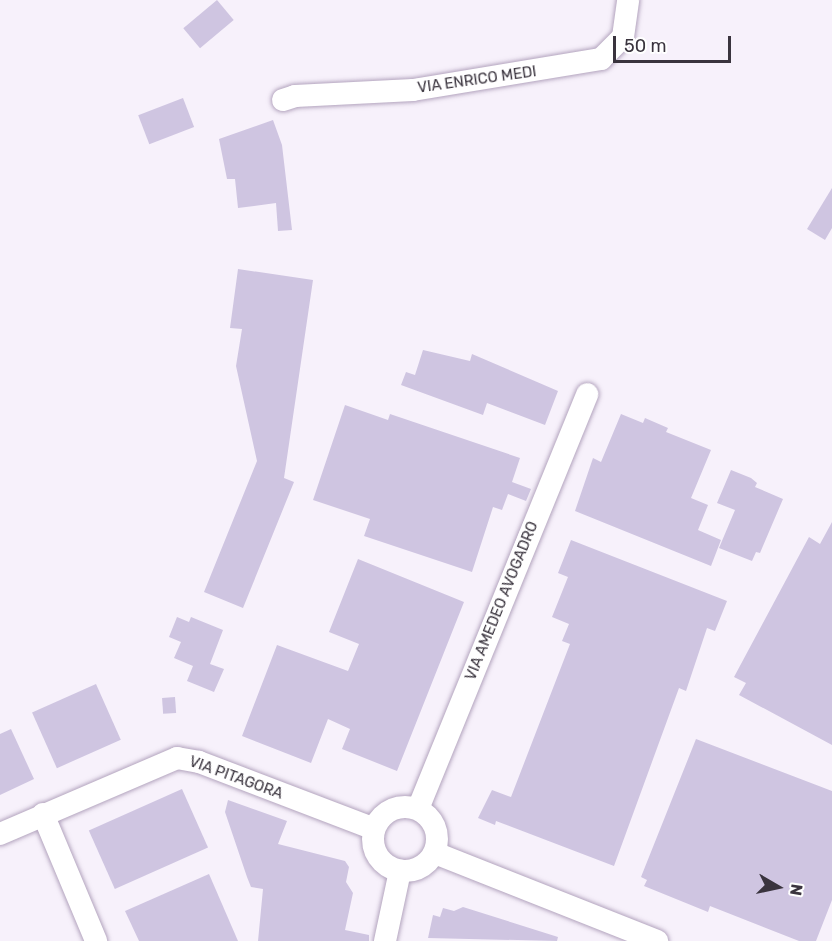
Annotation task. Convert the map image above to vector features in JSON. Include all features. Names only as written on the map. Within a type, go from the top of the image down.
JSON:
[{"type":"street","name":"VIA ENRICO MEDI","points":[[283,100],[295,96],[413,90],[601,59],[623,37],[628,0]]},
{"type":"street","name":"VIA AMEDEO AVOGADRO","points":[[418,809],[587,394]]},
{"type":"street","name":"VIA PITAGORA","points":[[0,834],[177,758],[199,762],[374,829]]},
{"type":"street","points":[[397,807],[418,809],[427,814],[437,832],[435,853],[420,867],[400,871],[381,861],[375,851],[374,829],[387,812],[397,807]]},
{"type":"street","points":[[43,814],[96,941]]},
{"type":"street","points":[[435,853],[657,941]]},
{"type":"street","points":[[385,941],[400,871]]},
{"type":"building","points":[[217,0],[234,20],[200,48],[183,28]]},
{"type":"building","points":[[183,98],[194,127],[149,144],[138,115]]},
{"type":"building","points":[[273,120],[282,145],[292,230],[278,231],[276,203],[238,208],[235,179],[227,179],[219,139]]},
{"type":"building","points":[[832,188],[832,228],[825,240],[807,229]]},
{"type":"building","points":[[238,269],[313,280],[284,478],[294,482],[243,608],[204,592],[257,461],[236,366],[242,329],[230,328]]},
{"type":"building","points":[[423,350],[470,361],[472,354],[558,391],[545,425],[487,403],[483,415],[401,385],[406,372],[415,375]]},
{"type":"building","points":[[345,405],[388,420],[390,414],[520,458],[512,482],[531,489],[526,501],[508,494],[502,510],[493,507],[472,572],[364,536],[370,519],[313,500]]},
{"type":"building","points":[[621,414],[643,423],[645,418],[668,428],[666,432],[711,450],[691,498],[708,505],[698,530],[721,540],[711,566],[575,511],[593,458],[601,462]]},
{"type":"building","points":[[731,470],[751,478],[757,483],[755,487],[783,499],[760,553],[756,552],[752,561],[719,548],[735,510],[717,503]]},
{"type":"building","points":[[832,522],[832,745],[739,695],[746,683],[734,677],[809,537],[820,544]]},
{"type":"building","points":[[571,540],[727,601],[715,631],[707,628],[686,691],[679,688],[614,866],[496,821],[495,825],[478,818],[492,790],[511,797],[570,644],[562,641],[569,624],[552,617],[568,577],[558,573]]},
{"type":"building","points":[[358,559],[464,602],[397,771],[342,749],[350,729],[328,719],[311,763],[242,736],[277,645],[348,671],[359,644],[329,632]]},
{"type":"building","points":[[177,617],[189,622],[191,617],[223,630],[210,664],[224,669],[214,692],[187,681],[193,666],[174,658],[181,642],[169,637]]},
{"type":"building","points":[[96,684],[121,740],[57,768],[32,712]]},
{"type":"building","points":[[175,697],[176,713],[163,714],[162,698]]},
{"type":"building","points":[[11,729],[34,779],[0,795],[0,734]]},
{"type":"building","points":[[696,739],[832,791],[832,900],[816,941],[799,941],[710,906],[708,912],[644,886],[647,880],[641,877]]},
{"type":"building","points":[[182,789],[208,847],[115,889],[89,830]]},
{"type":"building","points":[[228,800],[287,821],[278,844],[345,861],[349,867],[346,882],[353,893],[345,930],[369,935],[369,941],[258,941],[263,889],[251,887],[247,877],[225,812]]},
{"type":"building","points":[[209,874],[238,941],[139,941],[125,911]]},
{"type":"building","points":[[463,907],[558,937],[557,941],[428,938],[433,915],[440,917],[443,908],[454,911]]}]
